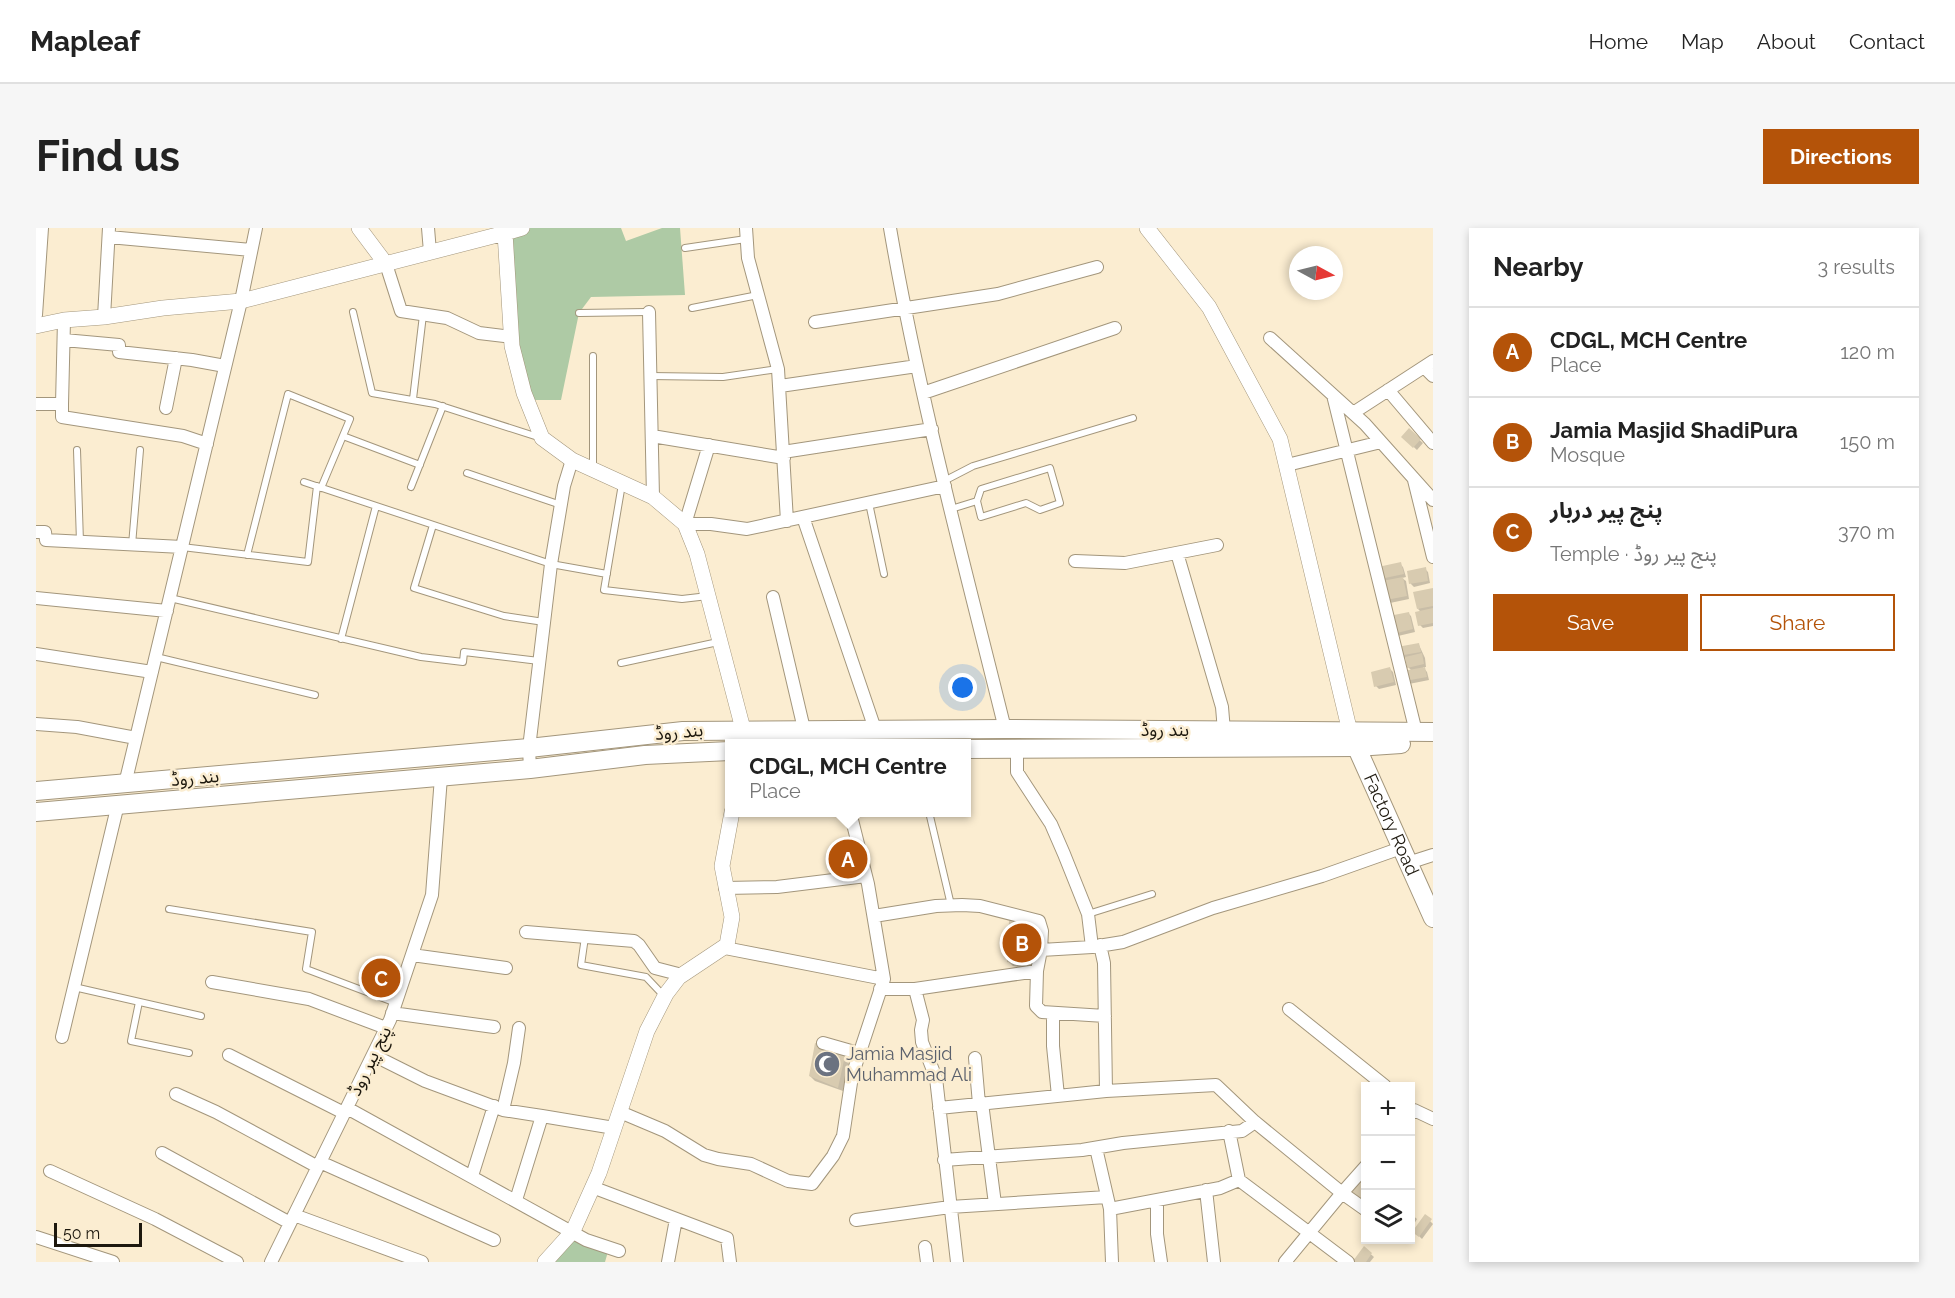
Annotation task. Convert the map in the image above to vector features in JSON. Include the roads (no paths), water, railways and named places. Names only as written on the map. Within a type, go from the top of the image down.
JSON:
[{"type":"main road","name":"بند روڈ","points":[[36,791],[529,748],[683,731],[1005,729],[1224,731],[1433,743]]},
{"type":"main road","name":"بند روڈ","points":[[971,749],[1353,740],[1425,732]]},
{"type":"main road","name":"Factory Road","points":[[1353,740],[1433,918]]},
{"type":"main road","name":"بند روڈ","points":[[36,812],[530,770],[645,755],[725,751]]},
{"type":"street","points":[[36,315],[42,228]]},
{"type":"street","points":[[125,784],[241,301],[256,228]]},
{"type":"street","points":[[359,228],[386,264],[401,311],[447,318],[479,333],[512,337]]},
{"type":"street","points":[[428,228],[430,252]]},
{"type":"street","points":[[36,326],[64,320],[241,301],[522,228]]},
{"type":"street","points":[[890,228],[904,308],[923,393],[1005,729]]},
{"type":"street","points":[[1147,228],[1209,307],[1280,439],[1353,740]]},
{"type":"street","points":[[104,317],[109,232],[250,250]]},
{"type":"street","points":[[505,233],[512,337],[524,393],[542,438],[573,460],[653,497],[685,524],[697,554],[709,596],[743,729]]},
{"type":"street","points":[[747,234],[748,258],[778,369],[787,520]]},
{"type":"street","points":[[816,322],[998,294],[1097,267]]},
{"type":"street","points":[[649,312],[653,497]]},
{"type":"street","points":[[64,320],[62,417],[183,436],[207,444]]},
{"type":"street","points":[[923,393],[1115,328]]},
{"type":"street","points":[[1270,338],[1353,413],[1433,500]]},
{"type":"street","points":[[64,340],[119,345],[119,352],[225,366]]},
{"type":"street","points":[[166,408],[176,358]]},
{"type":"street","points":[[1353,413],[1428,364],[1433,376]]},
{"type":"street","points":[[780,386],[917,366]]},
{"type":"street","points":[[1388,390],[1433,443]]},
{"type":"street","points":[[1332,395],[1425,732]]},
{"type":"street","points":[[36,404],[62,404]]},
{"type":"street","points":[[652,436],[783,455],[932,429]]},
{"type":"street","points":[[1287,465],[1381,442]]},
{"type":"street","points":[[685,524],[709,445]]},
{"type":"street","points":[[530,770],[529,748],[551,564],[561,505],[573,460]]},
{"type":"street","points":[[1413,478],[1433,557]]},
{"type":"street","points":[[685,524],[711,524],[747,529],[945,484]]},
{"type":"street","points":[[803,517],[875,729]]},
{"type":"street","points":[[36,532],[45,532],[46,540],[182,547]]},
{"type":"street","points":[[1075,561],[1125,563],[1217,545]]},
{"type":"street","points":[[1177,554],[1222,707],[1224,731]]},
{"type":"street","points":[[773,597],[804,729]]},
{"type":"street","points":[[36,598],[167,611]]},
{"type":"street","points":[[36,654],[152,672]]},
{"type":"street","points":[[36,724],[77,727],[136,738]]},
{"type":"street","points":[[1017,748],[1017,772],[1051,824],[1088,914],[1096,946],[1104,963],[1106,1091]]},
{"type":"street","name":"پنج پیر روڈ","points":[[271,1262],[394,1008],[432,895],[441,777]]},
{"type":"street","points":[[62,1036],[118,804]]},
{"type":"street","points":[[725,948],[732,917],[722,866],[731,817]]},
{"type":"street","points":[[620,1112],[665,1131],[704,1155],[751,1164],[788,1181],[812,1184],[833,1156],[843,1136],[852,1076],[882,984],[874,916],[851,817]]},
{"type":"street","points":[[1041,950],[1123,942],[1213,908],[1322,876],[1405,856],[1433,855]]},
{"type":"street","points":[[725,888],[777,887],[866,876]]},
{"type":"street","points":[[874,916],[951,906],[980,906],[1040,921],[1041,950],[1037,971],[1036,1006],[1042,1012],[1105,1016]]},
{"type":"street","points":[[526,932],[634,941],[655,968],[682,975]]},
{"type":"street","points":[[544,1262],[573,1231],[620,1112],[647,1031],[665,997],[682,975],[725,948],[882,984],[915,988],[1037,971]]},
{"type":"street","points":[[412,955],[506,968]]},
{"type":"street","points":[[212,982],[309,999],[386,1028]]},
{"type":"street","points":[[915,988],[923,1020],[922,1042],[936,1078],[957,1262]]},
{"type":"street","points":[[394,1008],[494,1027]]},
{"type":"street","points":[[1289,1009],[1380,1082]]},
{"type":"street","points":[[1053,1013],[1053,1046],[1058,1096]]},
{"type":"street","points":[[472,1176],[514,1063],[519,1028]]},
{"type":"street","points":[[823,1043],[858,1053]]},
{"type":"street","points":[[229,1055],[346,1111],[472,1176],[586,1240],[619,1251]]},
{"type":"street","points":[[373,1055],[425,1081],[498,1108],[614,1128]]},
{"type":"street","points":[[975,1058],[995,1204]]},
{"type":"street","points":[[939,1108],[1106,1091],[1216,1085],[1255,1122],[1361,1207]]},
{"type":"street","points":[[176,1094],[319,1165],[494,1240]]},
{"type":"street","points":[[1415,1111],[1433,1119]]},
{"type":"street","points":[[516,1200],[542,1116]]},
{"type":"street","points":[[944,1160],[1096,1148],[1242,1131],[1255,1122]]},
{"type":"street","points":[[1229,1131],[1239,1180],[1348,1262]]},
{"type":"street","points":[[1096,1148],[1108,1203],[1112,1262]]},
{"type":"street","points":[[162,1153],[292,1219],[422,1262]]},
{"type":"street","points":[[50,1171],[155,1220],[237,1262]]},
{"type":"street","points":[[1285,1262],[1361,1171]]},
{"type":"street","points":[[856,1220],[950,1207],[995,1204],[1157,1200],[1220,1188],[1239,1180]]},
{"type":"street","points":[[592,1187],[727,1238],[730,1262]]},
{"type":"street","points":[[1206,1190],[1214,1262]]},
{"type":"street","points":[[1157,1200],[1157,1234],[1161,1262]]},
{"type":"street","points":[[668,1262],[676,1220]]},
{"type":"street","points":[[36,1237],[113,1262]]},
{"type":"street","points":[[925,1247],[927,1262]]},
{"type":"lane","points":[[685,248],[747,234]]},
{"type":"lane","points":[[692,308],[758,295]]},
{"type":"lane","points":[[353,312],[372,393],[443,406],[542,438]]},
{"type":"lane","points":[[579,313],[649,312]]},
{"type":"lane","points":[[413,399],[423,314]]},
{"type":"lane","points":[[593,356],[593,470]]},
{"type":"lane","points":[[651,376],[723,377],[778,369]]},
{"type":"lane","points":[[182,547],[247,555],[308,562],[319,487],[350,419],[288,394],[247,555]]},
{"type":"lane","points":[[411,487],[443,406]]},
{"type":"lane","points":[[945,484],[974,466],[1133,418]]},
{"type":"lane","points":[[343,436],[420,465]]},
{"type":"lane","points":[[76,450],[80,542]]},
{"type":"lane","points":[[132,545],[140,450]]},
{"type":"lane","points":[[1050,468],[1060,503],[1040,510],[1026,503],[981,517],[977,501],[981,489],[1050,468]]},
{"type":"lane","points":[[467,473],[561,505]]},
{"type":"lane","points":[[304,482],[551,564],[607,574]]},
{"type":"lane","points":[[622,483],[604,590],[682,599],[709,596]]},
{"type":"lane","points":[[951,509],[977,501]]},
{"type":"lane","points":[[868,503],[884,574]]},
{"type":"lane","points":[[341,639],[376,506]]},
{"type":"lane","points":[[433,525],[414,588],[504,616],[544,622]]},
{"type":"lane","points":[[170,598],[422,657],[463,662],[464,652],[539,661]]},
{"type":"lane","points":[[621,663],[722,642]]},
{"type":"lane","points":[[156,657],[315,694]]},
{"type":"lane","points":[[930,817],[951,906]]},
{"type":"lane","points":[[1088,914],[1152,894]]},
{"type":"lane","points":[[169,909],[312,932],[306,969],[394,1008]]},
{"type":"lane","points":[[585,937],[581,965],[646,977],[665,997]]},
{"type":"lane","points":[[74,987],[201,1016]]},
{"type":"lane","points":[[139,1002],[131,1041],[189,1053]]},
{"type":"place","name":"CDGL, MCH Centre","points":[[848,859]]},
{"type":"place","name":"Jamia Masjid ShadiPura","points":[[1022,943]]},
{"type":"place","name":"پنج پیر دربار","points":[[381,978]]},
{"type":"place","name":"Jamia Masjid Muhammad Ali","points":[[827,1064]]}]
